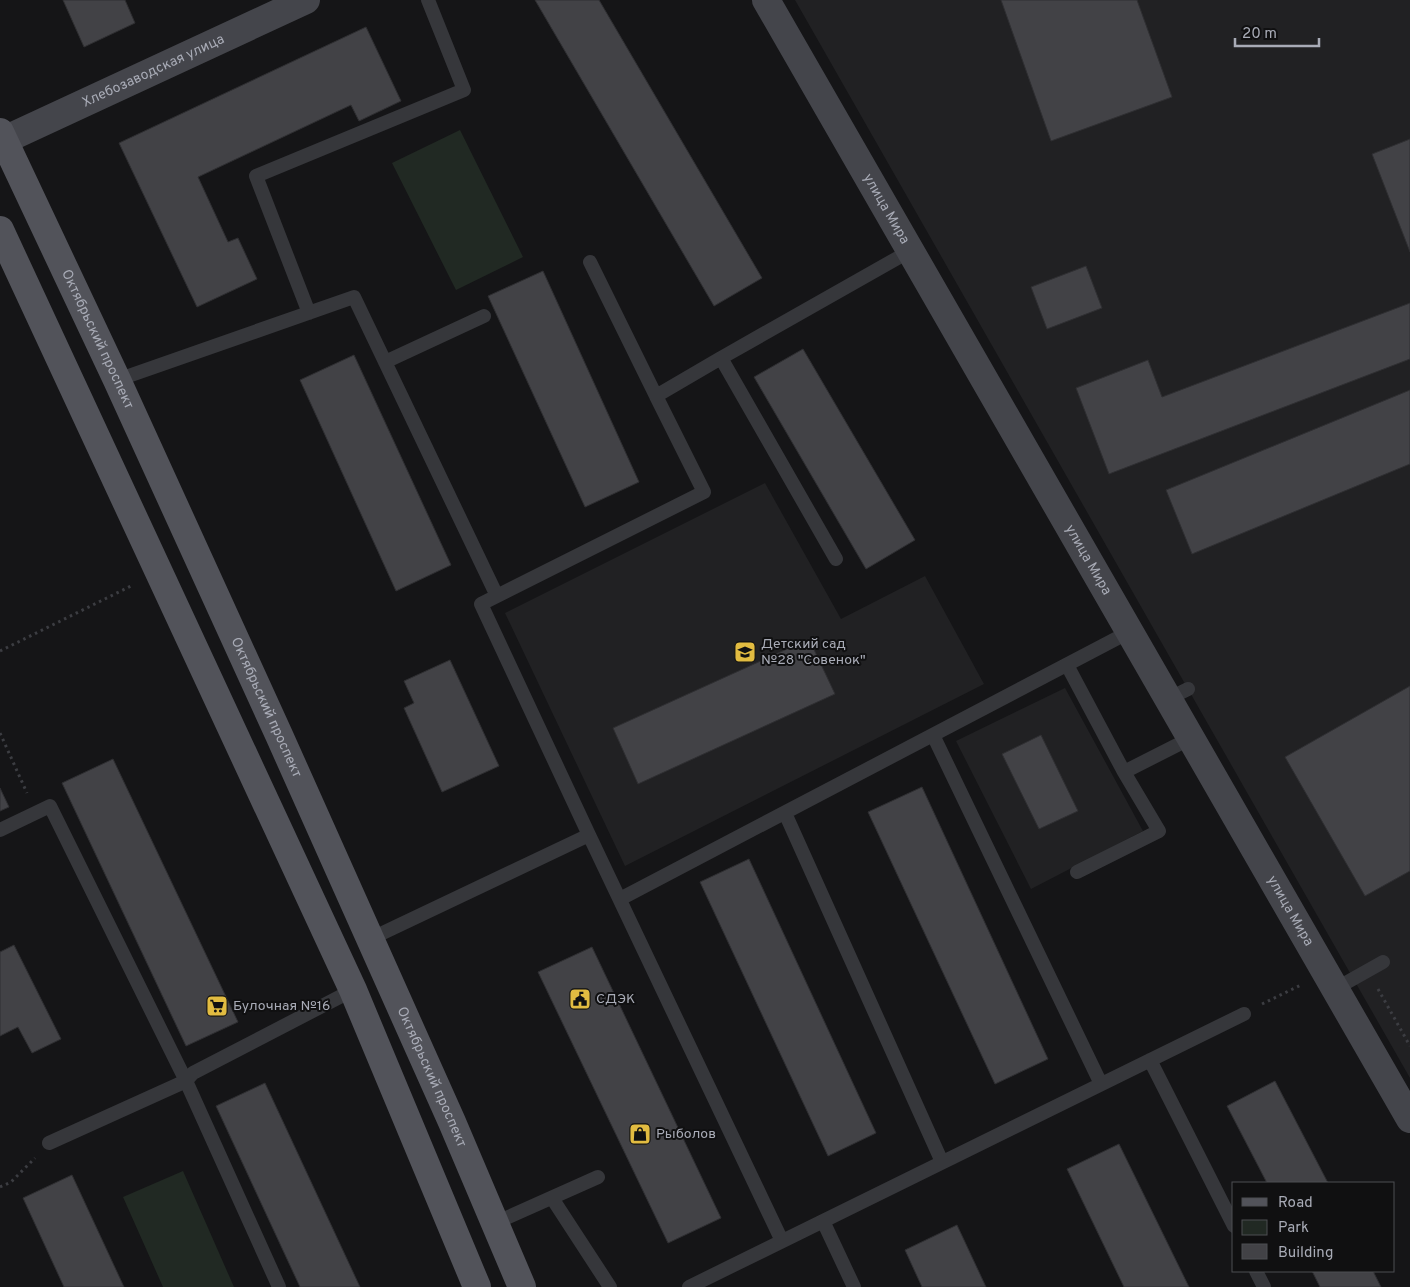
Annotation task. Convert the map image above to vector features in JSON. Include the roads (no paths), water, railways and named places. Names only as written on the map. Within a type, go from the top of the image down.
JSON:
[{"type":"main road","name":"Октябрьский проспект","points":[[1,138],[117,380],[275,727],[452,1122],[522,1287]]},
{"type":"main road","points":[[0,230],[354,990],[477,1287]]},
{"type":"street","name":"Хлебозаводская улица","points":[[1,138],[306,0]]},
{"type":"street","name":"улица Мира","points":[[766,0],[1129,632],[1178,694],[1191,738],[1410,1119]]},
{"type":"lane","points":[[309,313],[256,176],[464,90],[428,0]]},
{"type":"lane","points":[[656,396],[910,251]]},
{"type":"lane","points":[[590,262],[704,492],[481,604],[782,1241]]},
{"type":"lane","points":[[117,380],[354,297],[497,596]]},
{"type":"lane","points":[[386,362],[484,316]]},
{"type":"lane","points":[[721,358],[836,559]]},
{"type":"lane","points":[[620,899],[1129,632]]},
{"type":"lane","points":[[1067,665],[1124,772],[1140,813],[1159,831],[1077,872]]},
{"type":"lane","points":[[933,735],[1101,1084]]},
{"type":"lane","points":[[1124,772],[1191,738]]},
{"type":"lane","points":[[0,830],[50,806],[186,1081],[279,1287]]},
{"type":"lane","points":[[784,813],[942,1162]]},
{"type":"lane","points":[[370,939],[589,835]]},
{"type":"lane","points":[[1335,989],[1383,962]]},
{"type":"lane","points":[[49,1143],[186,1081],[193,1073],[354,990]]},
{"type":"lane","points":[[689,1287],[1244,1014]]},
{"type":"lane","points":[[1150,1060],[1232,1222]]},
{"type":"lane","points":[[495,1223],[598,1178]]},
{"type":"lane","points":[[552,1198],[610,1287]]},
{"type":"lane","points":[[823,1221],[854,1287]]},
{"type":"lane","points":[[1256,1272],[1264,1287]]},
{"type":"place","name":"Детский сад №28 \"Совенок\"","points":[[745,652]]},
{"type":"place","name":"СДЭК","points":[[580,999]]},
{"type":"place","name":"Булочная №16","points":[[217,1006]]},
{"type":"place","name":"Рыболов","points":[[640,1134]]}]
